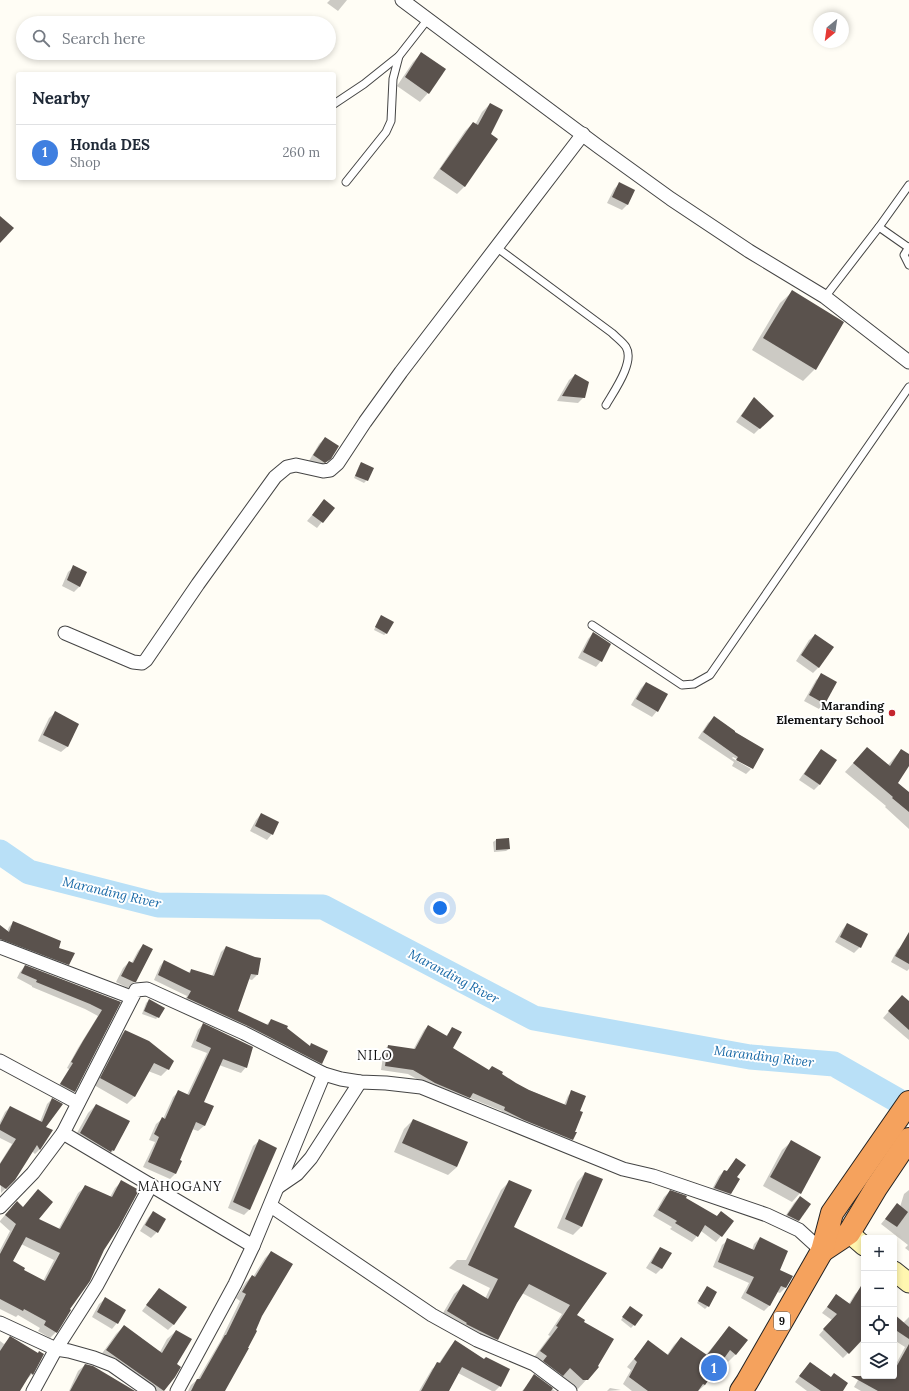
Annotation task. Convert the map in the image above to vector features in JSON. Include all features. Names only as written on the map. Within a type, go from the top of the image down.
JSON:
[{"type":"highway","name":"9","points":[[822,1251],[856,1239],[867,1182],[909,1102]]},
{"type":"highway","name":"9","points":[[741,1391],[822,1251],[832,1213],[867,1182],[909,1139]]},
{"type":"street","points":[[402,0],[678,203],[749,251],[825,297],[909,362]]},
{"type":"street","points":[[65,633],[133,662],[142,663],[146,660],[274,478],[287,467],[296,465],[323,471],[330,470],[338,463],[369,416],[583,134]]},
{"type":"street","points":[[0,947],[131,997]]},
{"type":"street","points":[[0,1207],[33,1173],[63,1133],[131,997],[136,990],[147,989],[244,1033],[324,1074],[360,1082],[421,1087],[623,1169],[653,1176],[767,1215],[799,1230],[822,1251]]},
{"type":"street","points":[[0,1061],[78,1103]]},
{"type":"street","points":[[177,1391],[235,1284],[253,1246],[271,1206],[324,1074]]},
{"type":"street","points":[[278,1187],[297,1174],[311,1158],[360,1082]]},
{"type":"street","points":[[63,1133],[253,1246]]},
{"type":"street","points":[[34,1391],[56,1349],[97,1285],[151,1185]]},
{"type":"street","points":[[271,1206],[432,1315],[477,1340],[534,1364],[570,1391]]},
{"type":"street","points":[[897,1273],[909,1283]]},
{"type":"street","points":[[0,1323],[56,1349],[94,1358],[112,1366],[149,1391]]},
{"type":"lane","points":[[336,103],[364,84],[399,56],[428,19]]},
{"type":"lane","points":[[346,182],[386,132],[391,121],[393,79],[399,56]]},
{"type":"lane","points":[[825,297],[879,227],[909,184]]},
{"type":"lane","points":[[879,227],[909,248],[904,255],[909,265]]},
{"type":"lane","points":[[496,247],[612,333],[626,347],[629,356],[628,365],[606,405]]},
{"type":"lane","points":[[592,625],[682,685],[694,684],[710,675],[909,387]]},
{"type":"building","points":[[421,52],[446,69],[429,94],[405,77]]},
{"type":"building","points":[[490,103],[503,110],[491,134],[498,139],[465,187],[440,169],[473,122],[478,125]]},
{"type":"building","points":[[619,182],[635,190],[628,205],[612,197]]},
{"type":"building","points":[[0,216],[14,228],[0,243]]},
{"type":"building","points":[[792,290],[844,322],[816,370],[763,338]]},
{"type":"building","points":[[575,374],[589,382],[585,398],[562,396]]},
{"type":"building","points":[[754,397],[774,416],[760,429],[741,416]]},
{"type":"building","points":[[325,437],[339,446],[331,459],[325,463],[313,455]]},
{"type":"building","points":[[361,462],[374,468],[368,481],[355,476]]},
{"type":"building","points":[[324,499],[335,508],[323,523],[312,515]]},
{"type":"building","points":[[73,565],[87,572],[80,587],[67,580]]},
{"type":"building","points":[[381,615],[394,622],[387,634],[375,627]]},
{"type":"building","points":[[593,632],[611,644],[602,662],[583,652]]},
{"type":"building","points":[[815,634],[834,647],[819,668],[801,655]]},
{"type":"building","points":[[821,673],[837,682],[825,704],[809,695]]},
{"type":"building","points":[[646,682],[668,694],[658,712],[636,699]]},
{"type":"building","points":[[55,711],[79,724],[68,747],[43,735]]},
{"type":"building","points":[[714,716],[735,732],[764,749],[753,769],[736,760],[738,757],[703,732]]},
{"type":"building","points":[[867,747],[890,766],[901,749],[909,754],[909,766],[898,783],[909,792],[909,812],[853,763]]},
{"type":"building","points":[[821,749],[837,760],[820,785],[804,774]]},
{"type":"building","points":[[261,813],[279,822],[273,835],[255,826]]},
{"type":"building","points":[[509,838],[510,849],[496,850],[496,839]]},
{"type":"building","points":[[13,921],[61,941],[59,948],[75,953],[69,965],[0,939],[0,925],[9,932]]},
{"type":"building","points":[[847,923],[868,934],[861,948],[840,937]]},
{"type":"building","points":[[909,932],[909,964],[895,956]]},
{"type":"building","points":[[143,944],[153,949],[136,982],[134,982],[121,976],[129,961],[133,963]]},
{"type":"building","points":[[226,946],[261,958],[258,975],[251,974],[238,1011],[268,1025],[271,1019],[288,1026],[287,1028],[310,1046],[311,1043],[328,1051],[322,1064],[248,1026],[187,998],[191,991],[158,975],[164,960],[190,973],[191,969],[214,976]]},
{"type":"building","points":[[25,965],[121,1002],[75,1092],[60,1084],[73,1063],[71,1062],[102,1010],[36,982],[37,980],[21,973]]},
{"type":"building","points":[[902,995],[909,1001],[909,1030],[888,1011]]},
{"type":"building","points":[[149,999],[165,1008],[159,1018],[144,1011]]},
{"type":"building","points":[[203,1023],[253,1047],[247,1068],[223,1059],[204,1102],[214,1106],[205,1126],[196,1122],[180,1160],[182,1161],[176,1174],[148,1162],[159,1137],[154,1134],[162,1117],[165,1119],[178,1090],[189,1095],[211,1048],[196,1041]]},
{"type":"building","points":[[428,1025],[447,1036],[452,1027],[462,1032],[453,1048],[489,1070],[492,1066],[503,1072],[502,1074],[529,1090],[566,1105],[571,1090],[586,1096],[580,1111],[583,1112],[573,1140],[524,1120],[504,1110],[505,1107],[473,1093],[470,1098],[435,1083],[413,1070],[385,1066],[388,1045],[415,1049]]},
{"type":"building","points":[[125,1030],[149,1041],[174,1061],[169,1070],[154,1063],[135,1097],[100,1078]]},
{"type":"building","points":[[52,1098],[63,1104],[46,1127],[53,1130],[40,1150],[37,1145],[15,1180],[6,1189],[0,1185],[0,1164],[16,1139],[0,1130],[0,1125],[10,1106],[42,1122]]},
{"type":"building","points":[[96,1104],[130,1121],[114,1151],[112,1150],[111,1152],[80,1133]]},
{"type":"building","points":[[413,1119],[468,1142],[457,1167],[402,1143]]},
{"type":"building","points":[[259,1139],[277,1148],[250,1210],[233,1202]]},
{"type":"building","points":[[791,1140],[821,1157],[801,1194],[770,1177]]},
{"type":"building","points":[[736,1158],[746,1165],[737,1177],[740,1179],[731,1194],[714,1188],[724,1170],[727,1171]]},
{"type":"building","points":[[585,1172],[603,1179],[582,1227],[565,1219]]},
{"type":"building","points":[[121,1180],[139,1190],[119,1227],[104,1250],[90,1281],[70,1309],[71,1310],[57,1333],[44,1325],[46,1321],[24,1309],[23,1311],[0,1299],[0,1254],[16,1224],[5,1215],[17,1201],[23,1207],[38,1189],[53,1202],[39,1219],[60,1229],[85,1185],[112,1197]],"holes":[[[26,1237],[60,1253],[45,1281],[24,1270],[25,1268],[13,1261]]]},
{"type":"building","points":[[509,1180],[532,1190],[514,1227],[607,1273],[577,1315],[585,1320],[584,1322],[614,1339],[598,1366],[599,1367],[588,1380],[583,1380],[570,1368],[563,1376],[543,1361],[547,1356],[540,1351],[558,1327],[556,1326],[570,1305],[529,1284],[517,1303],[498,1340],[466,1324],[467,1323],[447,1311],[463,1284],[488,1299],[498,1279],[468,1265]]},
{"type":"building","points":[[670,1190],[687,1196],[686,1198],[717,1216],[721,1211],[734,1221],[722,1237],[705,1225],[698,1237],[675,1223],[677,1221],[658,1210]]},
{"type":"building","points":[[800,1196],[811,1204],[799,1221],[787,1215]]},
{"type":"building","points":[[897,1203],[908,1212],[897,1227],[885,1219]]},
{"type":"building","points":[[153,1211],[166,1219],[158,1233],[145,1225]]},
{"type":"building","points":[[760,1237],[788,1251],[780,1270],[793,1276],[786,1288],[781,1286],[770,1306],[746,1293],[754,1277],[718,1262],[727,1238],[754,1250]]},
{"type":"building","points":[[660,1247],[672,1253],[662,1269],[651,1263]]},
{"type":"building","points":[[271,1251],[293,1264],[262,1316],[249,1348],[225,1391],[191,1391],[197,1379],[200,1379],[226,1335],[246,1294],[242,1292],[252,1275],[255,1277]]},
{"type":"building","points":[[707,1286],[717,1292],[709,1307],[698,1301]]},
{"type":"building","points":[[861,1286],[861,1341],[849,1354],[823,1329],[837,1314],[827,1307],[836,1294],[850,1304]]},
{"type":"building","points":[[159,1288],[187,1307],[174,1325],[146,1305]]},
{"type":"building","points":[[105,1297],[126,1310],[118,1324],[97,1312]]},
{"type":"building","points":[[630,1306],[643,1315],[635,1326],[622,1317]]},
{"type":"building","points":[[897,1317],[909,1327],[909,1339],[897,1331]]},
{"type":"building","points":[[124,1325],[162,1353],[176,1330],[192,1339],[177,1364],[181,1367],[164,1391],[106,1350]]},
{"type":"building","points":[[729,1326],[748,1340],[736,1355],[730,1350],[705,1385],[703,1384],[698,1391],[648,1391],[629,1377],[637,1362],[634,1359],[648,1340],[668,1355],[681,1337],[707,1355]]},
{"type":"building","points":[[10,1336],[38,1353],[39,1351],[44,1354],[33,1375],[31,1373],[20,1391],[0,1391],[0,1351]]},
{"type":"building","points":[[455,1340],[484,1359],[486,1357],[510,1369],[501,1387],[462,1367],[449,1391],[421,1391],[437,1362],[440,1363]]},
{"type":"building","points":[[909,1344],[909,1391],[878,1391],[851,1376],[861,1376],[861,1379],[897,1379],[897,1366]]},
{"type":"building","points":[[810,1362],[831,1377],[834,1373],[848,1383],[843,1391],[821,1391],[799,1376]]},
{"type":"building","points":[[85,1364],[93,1366],[135,1391],[70,1391]]},
{"type":"building","points":[[534,1374],[553,1388],[551,1391],[523,1391]]},
{"type":"waterway","name":"Maranding River","points":[[0,852],[29,872],[158,905],[323,907],[534,1018],[750,1057],[834,1064],[909,1107]]},
{"type":"place","name":"Maranding Elementary School","points":[[892,713]]},
{"type":"place","name":"Honda DES","points":[[714,1368]]},
{"type":"district","name":"NILO","points":[[375,1055]]},
{"type":"district","name":"MAHOGANY","points":[[180,1186]]}]
